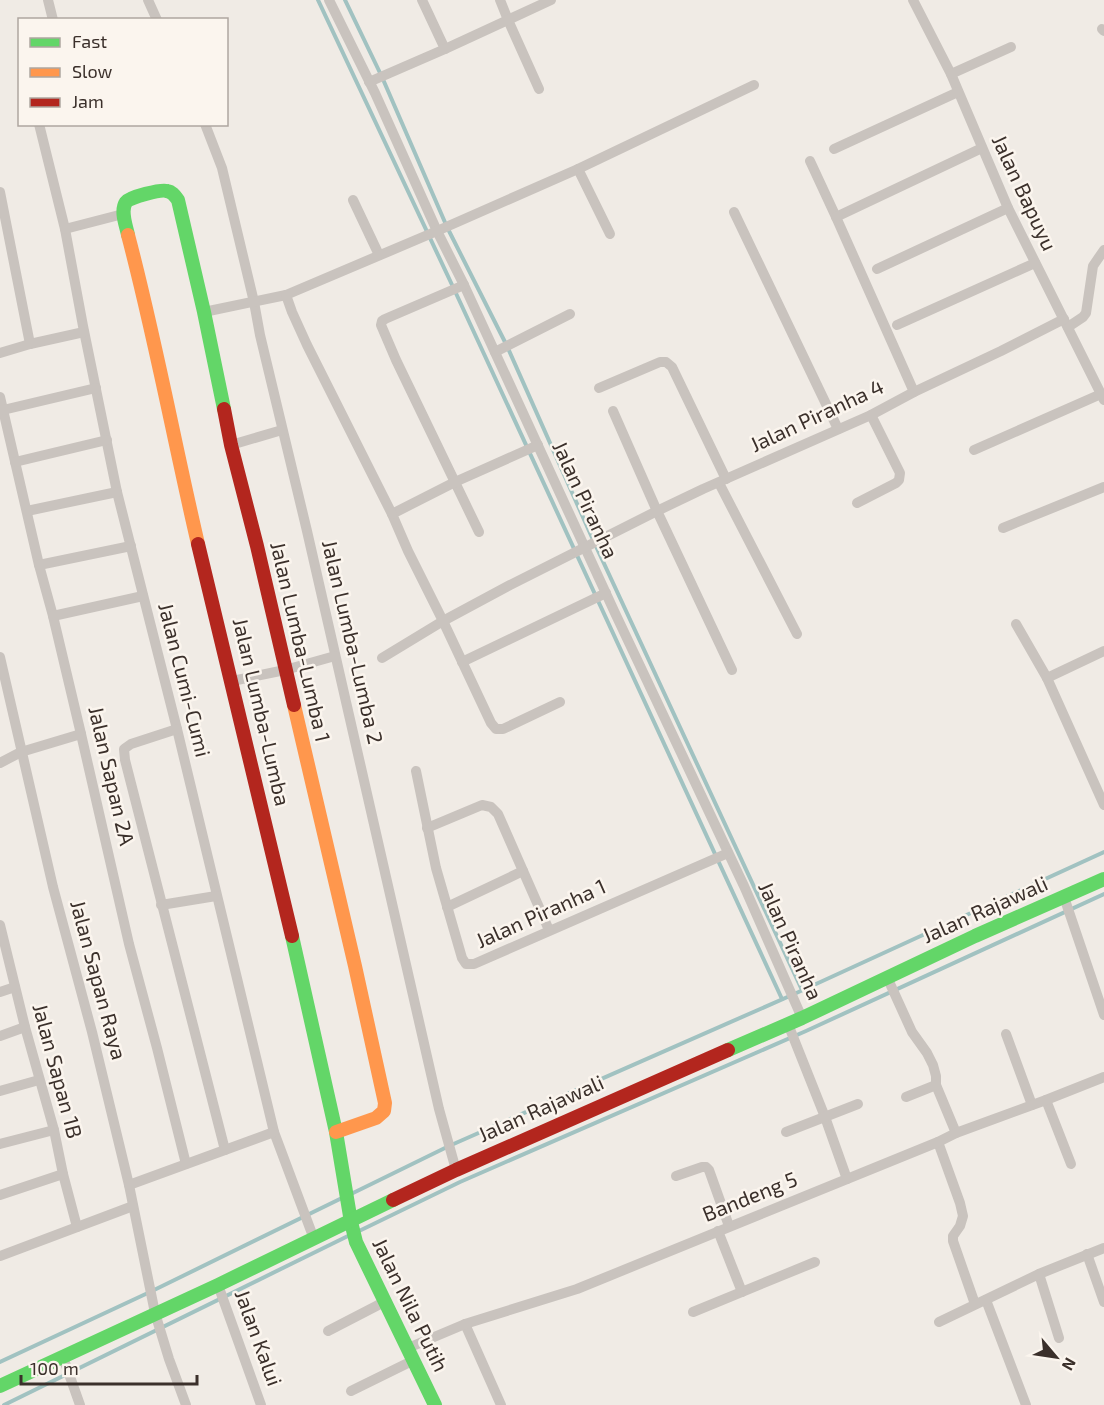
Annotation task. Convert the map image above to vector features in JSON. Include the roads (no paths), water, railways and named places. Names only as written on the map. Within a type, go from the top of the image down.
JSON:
[{"type":"street","points":[[48,0],[52,18]]},
{"type":"street","points":[[148,0],[156,18]]},
{"type":"street","name":"Jalan Piranha","points":[[329,0],[744,886],[802,1018]]},
{"type":"street","points":[[422,0],[445,49]]},
{"type":"street","points":[[500,0],[539,89]]},
{"type":"street","points":[[369,82],[551,0]]},
{"type":"street","name":"Jalan Bapuyu","points":[[913,0],[951,74],[1008,208],[1103,397]]},
{"type":"street","points":[[951,74],[1011,46]]},
{"type":"street","points":[[204,312],[286,295],[578,169],[754,85]]},
{"type":"street","points":[[834,149],[958,92]]},
{"type":"street","name":"Jalan Cumi-Cumi","points":[[39,126],[65,229],[117,492],[177,729],[274,1132],[314,1239]]},
{"type":"street","name":"Jalan Lumba-Lumba 2","points":[[206,126],[222,168],[436,1098],[456,1170]]},
{"type":"street","points":[[836,217],[982,148]]},
{"type":"street","points":[[810,160],[914,392]]},
{"type":"street","points":[[578,169],[610,234]]},
{"type":"street","name":"Jalan Lumba-Lumba 1","points":[[123,214],[125,202],[131,198],[165,190],[174,194],[204,312],[231,446],[257,546],[385,1103],[384,1111],[376,1118],[336,1132]]},
{"type":"street","points":[[0,192],[30,344]]},
{"type":"street","points":[[353,200],[379,255]]},
{"type":"street","points":[[877,269],[1008,208]]},
{"type":"street","points":[[734,212],[838,429]]},
{"type":"street","points":[[65,229],[123,214]]},
{"type":"street","name":"Jalan Lumba-Lumba","points":[[123,214],[143,291],[183,481],[296,952],[336,1132],[351,1222]]},
{"type":"street","points":[[1066,323],[1083,317],[1086,312],[1093,266],[1104,250]]},
{"type":"street","points":[[897,325],[1035,263]]},
{"type":"street","points":[[464,285],[384,319],[381,325],[479,532]]},
{"type":"street","points":[[286,295],[307,345],[392,514],[490,723],[496,729],[503,729],[560,702]]},
{"type":"street","points":[[495,352],[570,314]]},
{"type":"street","name":"Jalan Piranha 4","points":[[382,658],[443,621],[657,511],[871,415],[914,392],[1066,323]]},
{"type":"street","points":[[0,353],[84,332]]},
{"type":"street","points":[[599,388],[660,362],[666,362],[672,367],[723,481],[797,634]]},
{"type":"street","points":[[3,410],[96,388]]},
{"type":"street","name":"Jalan Sapan 2A","points":[[0,397],[129,944],[186,1164]]},
{"type":"street","points":[[974,450],[1103,397]]},
{"type":"street","points":[[613,411],[732,670]]},
{"type":"street","points":[[857,503],[896,483],[900,477],[871,415]]},
{"type":"street","points":[[231,446],[282,430]]},
{"type":"street","points":[[15,462],[107,440]]},
{"type":"street","points":[[392,514],[419,499],[538,444]]},
{"type":"street","points":[[1003,528],[1104,486]]},
{"type":"street","points":[[27,511],[117,492]]},
{"type":"street","points":[[39,565],[130,546]]},
{"type":"street","points":[[462,662],[606,593]]},
{"type":"street","points":[[53,616],[143,596]]},
{"type":"street","points":[[1016,624],[1047,678],[1104,805]]},
{"type":"street","points":[[1047,678],[1104,651]]},
{"type":"street","points":[[232,681],[285,670],[335,656]]},
{"type":"street","name":"Jalan Sapan Raya","points":[[0,657],[53,887],[92,1032],[129,1185],[154,1313],[186,1405]]},
{"type":"street","points":[[177,729],[131,744],[124,749],[125,760],[225,1150]]},
{"type":"street","points":[[0,763],[21,753],[81,734]]},
{"type":"street","name":"Jalan Piranha 1","points":[[416,771],[436,868],[462,958],[466,964],[474,964],[728,853]]},
{"type":"street","points":[[427,828],[482,805],[491,807],[498,814],[549,930]]},
{"type":"street","points":[[447,906],[523,871]]},
{"type":"street","name":"Jalan Rajawali","points":[[0,1386],[351,1222],[456,1170],[802,1018],[1104,879]]},
{"type":"street","points":[[161,905],[216,896]]},
{"type":"street","points":[[1064,897],[1104,1015]]},
{"type":"street","name":"Jalan Sapan 1B","points":[[0,925],[1,938],[54,1130],[77,1227]]},
{"type":"street","points":[[887,977],[912,1032],[933,1065],[936,1085],[956,1133]]},
{"type":"street","points":[[0,992],[15,987]]},
{"type":"street","points":[[788,1024],[847,1179]]},
{"type":"street","points":[[0,1036],[26,1027]]},
{"type":"street","points":[[1006,1034],[1032,1106]]},
{"type":"street","name":"Bandeng 5","points":[[351,1391],[465,1324],[577,1289],[956,1133],[1104,1077]]},
{"type":"street","points":[[0,1091],[39,1080]]},
{"type":"street","points":[[906,1097],[936,1085]]},
{"type":"street","points":[[1046,1100],[1071,1164]]},
{"type":"street","points":[[786,1132],[858,1104]]},
{"type":"street","points":[[0,1144],[54,1130]]},
{"type":"street","points":[[129,1185],[274,1132]]},
{"type":"street","points":[[938,1142],[963,1216],[960,1226],[952,1236],[954,1247],[1026,1405]]},
{"type":"street","points":[[676,1176],[706,1167],[729,1226]]},
{"type":"street","points":[[0,1195],[63,1174]]},
{"type":"street","points":[[0,1256],[133,1206]]},
{"type":"street","name":"Jalan Nila Putih","points":[[351,1222],[356,1242],[435,1405]]},
{"type":"street","points":[[718,1231],[742,1292]]},
{"type":"street","points":[[939,1322],[1039,1274],[1104,1248]]},
{"type":"street","points":[[1087,1254],[1104,1302]]},
{"type":"street","points":[[693,1312],[815,1262]]},
{"type":"street","points":[[1039,1274],[1059,1338]]},
{"type":"street","name":"Jalan Kalui","points":[[218,1285],[261,1405]]},
{"type":"street","points":[[328,1331],[386,1301]]},
{"type":"street","points":[[465,1324],[501,1405]]},
{"type":"street","points":[[63,1357],[80,1405]]},
{"type":"waterway","points":[[318,0],[782,999]]},
{"type":"waterway","points":[[345,0],[382,77],[447,227],[507,346],[594,542],[802,990]]},
{"type":"waterway","points":[[351,1194],[449,1146],[792,995],[1104,852]]},
{"type":"waterway","points":[[357,1232],[460,1182],[806,1031],[1104,894]]},
{"type":"waterway","points":[[0,1362],[344,1197]]},
{"type":"waterway","points":[[4,1405],[350,1235]]}]
